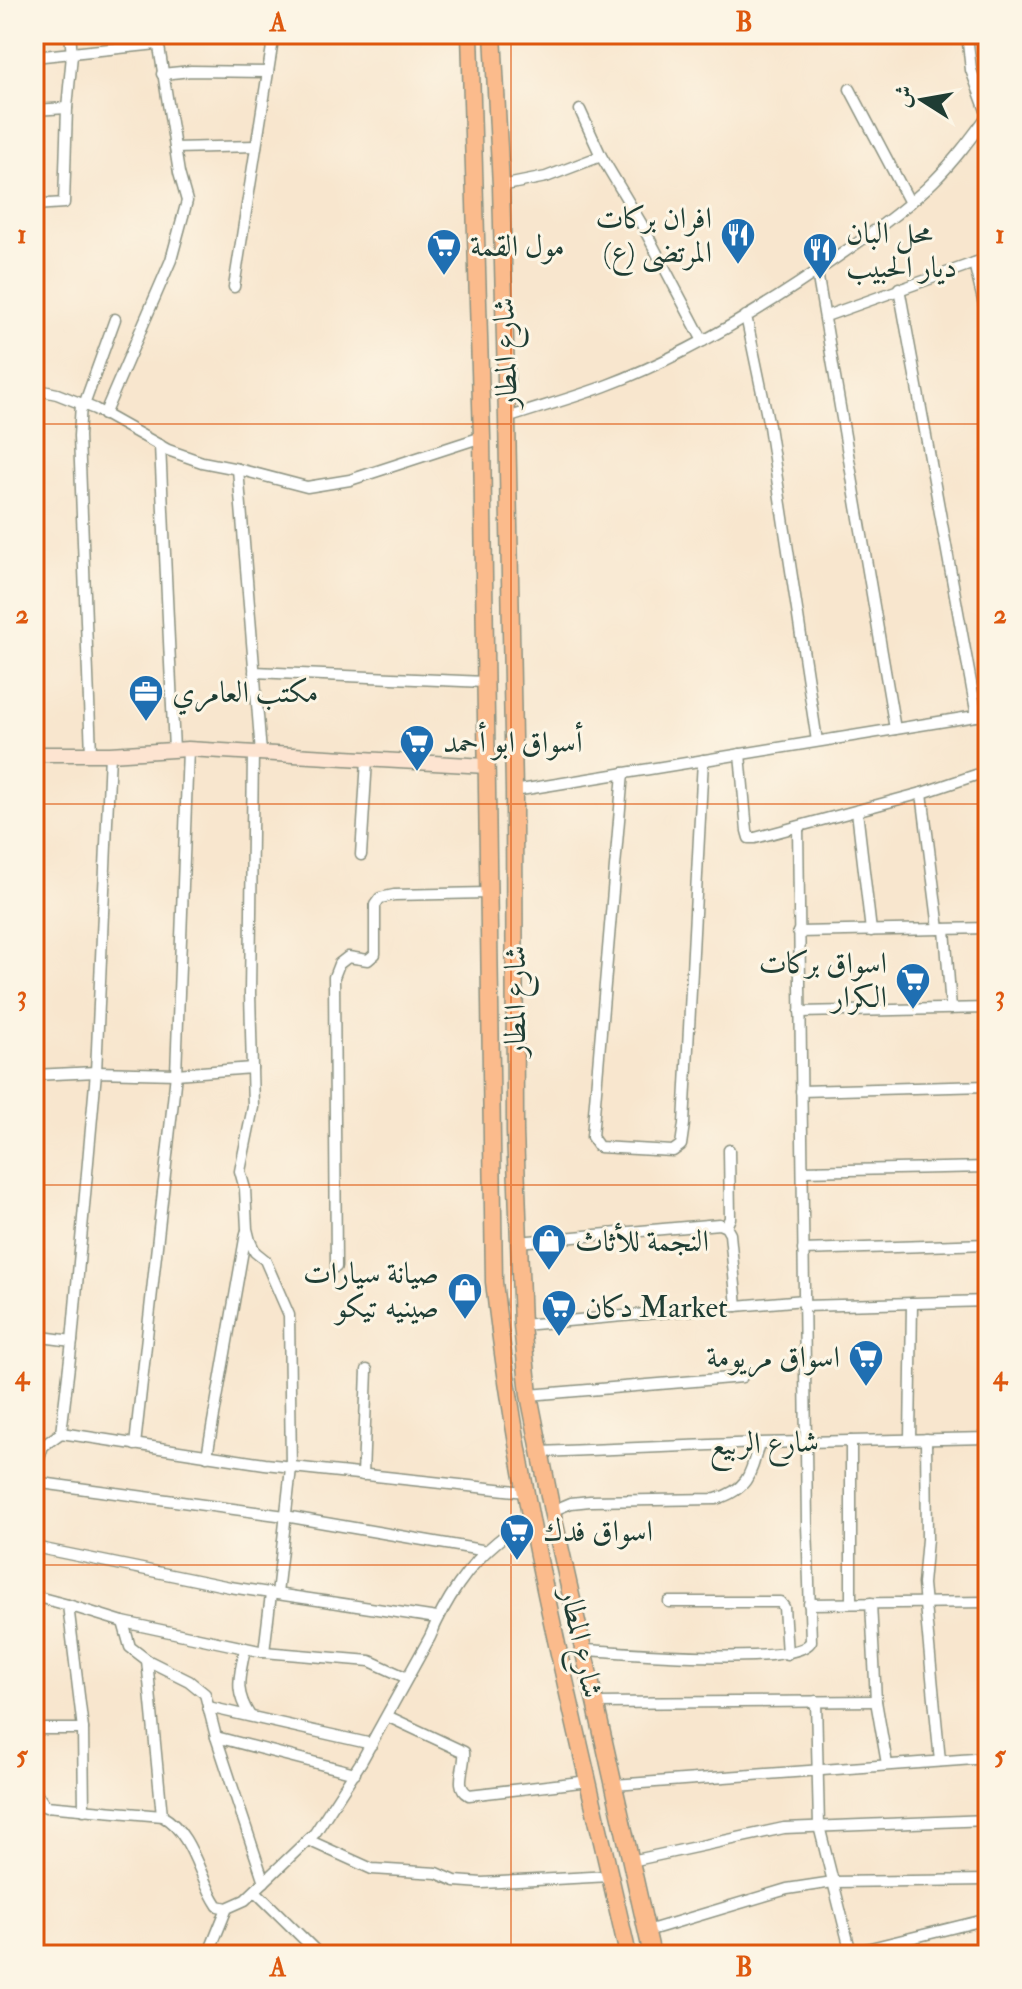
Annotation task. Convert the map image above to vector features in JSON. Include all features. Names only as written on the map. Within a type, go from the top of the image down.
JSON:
[{"type":"main road","name":"شارع المطار","points":[[470,34],[482,437],[494,1282],[530,1521],[628,1955]]},
{"type":"main road","name":"شارع المطار","points":[[493,34],[501,186],[507,418],[514,791],[515,1106],[522,1325],[529,1395],[552,1511],[652,1955]]},
{"type":"main road","points":[[471,59],[482,63],[495,57]]},
{"type":"main road","points":[[473,97],[481,92],[496,95]]},
{"type":"main road","points":[[490,1108],[502,1112],[515,1106]]},
{"type":"main road","points":[[491,1152],[504,1147],[516,1152]]},
{"type":"main road","points":[[569,1694],[580,1698],[594,1697]]},
{"type":"main road","points":[[578,1732],[590,1724],[600,1727]]},
{"type":"street","points":[[34,205],[64,203],[72,55],[70,34]]},
{"type":"street","points":[[234,287],[274,34]]},
{"type":"street","points":[[507,418],[604,386],[703,341],[817,272],[910,203],[963,149],[988,116],[971,70],[967,34]]},
{"type":"street","points":[[34,57],[72,55],[157,39],[187,201],[171,260],[104,415]]},
{"type":"street","points":[[162,74],[191,71],[268,72]]},
{"type":"street","points":[[850,89],[910,203]]},
{"type":"street","points":[[34,110],[67,108]]},
{"type":"street","points":[[580,110],[601,156],[641,223],[703,341]]},
{"type":"street","points":[[175,148],[256,146]]},
{"type":"street","points":[[501,186],[546,177],[601,156]]},
{"type":"street","points":[[826,316],[988,258]]},
{"type":"street","points":[[974,263],[988,321]]},
{"type":"street","points":[[817,272],[895,729]]},
{"type":"street","points":[[514,791],[982,715],[899,288]]},
{"type":"street","points":[[746,316],[769,426],[817,741]]},
{"type":"street","points":[[91,754],[79,436],[82,405],[115,319]]},
{"type":"street","points":[[34,389],[57,394],[160,445],[202,462],[307,487],[350,480],[482,437]]},
{"type":"street","points":[[135,1445],[176,1074],[181,750],[160,445]]},
{"type":"street","points":[[207,1456],[247,1229],[245,1189],[240,1171],[253,1107],[257,753],[254,672],[238,469]]},
{"type":"street","points":[[254,672],[485,682]]},
{"type":"street","points":[[34,754],[181,750],[486,766]]},
{"type":"street","points":[[61,1433],[96,1072],[110,754]]},
{"type":"street","points":[[740,754],[749,838],[922,793],[988,771]]},
{"type":"street","points":[[361,855],[367,760]]},
{"type":"street","points":[[623,773],[592,1137],[599,1147],[673,1151],[681,1145],[684,1124],[703,760]]},
{"type":"street","points":[[922,793],[951,1009]]},
{"type":"street","points":[[857,811],[871,931]]},
{"type":"street","points":[[584,1650],[751,1658],[787,1654],[808,1647],[811,1641],[798,827]]},
{"type":"street","points":[[336,1267],[334,977],[339,964],[348,957],[368,960],[375,954],[375,905],[380,898],[487,893]]},
{"type":"street","points":[[798,932],[988,928]]},
{"type":"street","points":[[800,1012],[988,1008]]},
{"type":"street","points":[[34,1075],[96,1072],[176,1074],[252,1068]]},
{"type":"street","points":[[801,1091],[988,1086]]},
{"type":"street","points":[[726,1227],[730,1218],[729,1150]]},
{"type":"street","points":[[803,1171],[988,1167]]},
{"type":"street","points":[[518,1242],[719,1224],[726,1227],[730,1234],[737,1306]]},
{"type":"street","points":[[247,1229],[255,1252],[265,1260],[289,1315],[291,1468],[264,1652]]},
{"type":"street","points":[[803,1250],[988,1244]]},
{"type":"street","points":[[522,1325],[737,1306],[988,1301]]},
{"type":"street","points":[[910,1439],[912,1303]]},
{"type":"street","points":[[34,1336],[72,1341]]},
{"type":"street","points":[[363,1475],[367,1370]]},
{"type":"street","points":[[529,1395],[742,1377]]},
{"type":"street","points":[[34,1474],[43,1446],[61,1433],[291,1468],[525,1492]]},
{"type":"street","name":"شارع الربيع","points":[[540,1452],[988,1438]]},
{"type":"street","points":[[926,1439],[925,1602],[940,1761]]},
{"type":"street","points":[[851,1441],[851,1603]]},
{"type":"street","points":[[552,1511],[571,1503],[590,1501],[716,1499],[732,1495],[745,1484],[759,1443]]},
{"type":"street","points":[[34,1482],[285,1516],[487,1551]]},
{"type":"street","points":[[34,1790],[40,1806],[162,1816],[176,1824],[185,1837],[218,1906],[227,1908],[245,1900],[308,1840],[355,1773],[437,1618],[472,1566],[499,1540],[530,1521]]},
{"type":"street","points":[[34,1547],[274,1594],[437,1618]]},
{"type":"street","points":[[34,1596],[123,1622],[264,1652],[370,1661],[407,1678]]},
{"type":"street","points":[[669,1602],[780,1602],[784,1607],[787,1654]]},
{"type":"street","points":[[809,1604],[988,1602]]},
{"type":"street","points":[[871,1603],[876,1701],[887,1764]]},
{"type":"street","points":[[68,1605],[83,1729],[84,1810]]},
{"type":"street","points":[[123,1622],[130,1647],[205,1694],[264,1882]]},
{"type":"street","points":[[245,1648],[238,1686],[239,1698],[250,1716]]},
{"type":"street","points":[[147,1660],[162,1816]]},
{"type":"street","points":[[594,1697],[876,1701]]},
{"type":"street","points":[[816,1701],[819,1826],[846,1954],[988,1919]]},
{"type":"street","points":[[208,1707],[372,1744]]},
{"type":"street","points":[[387,1716],[464,1752],[465,1764],[459,1782],[469,1795],[589,1781]]},
{"type":"street","points":[[34,1729],[83,1729]]},
{"type":"street","points":[[216,1737],[355,1773]]},
{"type":"street","points":[[614,1785],[988,1758]]},
{"type":"street","points":[[631,1861],[784,1828],[988,1820]]},
{"type":"street","points":[[308,1840],[372,1869],[437,1873],[455,1881],[482,1883],[610,1876]]},
{"type":"street","points":[[647,1931],[787,1889],[833,1882],[988,1880]]},
{"type":"street","points":[[255,1891],[320,1955]]},
{"type":"street","points":[[209,1954],[227,1908]]},
{"type":"street","points":[[34,1948],[52,1955]]},
{"type":"place","name":"افران بركات المرتضى (ع)","points":[[738,266]]},
{"type":"place","name":"مول القمة","points":[[444,277]]},
{"type":"place","name":"محل البان ديار الحبيب","points":[[820,281]]},
{"type":"place","name":"مكتب العامري","points":[[146,723]]},
{"type":"place","name":"أسواق ابو أحمد","points":[[417,773]]},
{"type":"place","name":"اسواق بركات الكرار","points":[[913,1011]]},
{"type":"place","name":"النجمة للأثاث","points":[[549,1272]]},
{"type":"place","name":"صيانة سيارات صينيه تيكو","points":[[465,1321]]},
{"type":"place","name":"دكان Market","points":[[559,1338]]},
{"type":"place","name":"اسواق مريومة","points":[[866,1388]]},
{"type":"place","name":"اسواق فدك","points":[[517,1562]]}]
